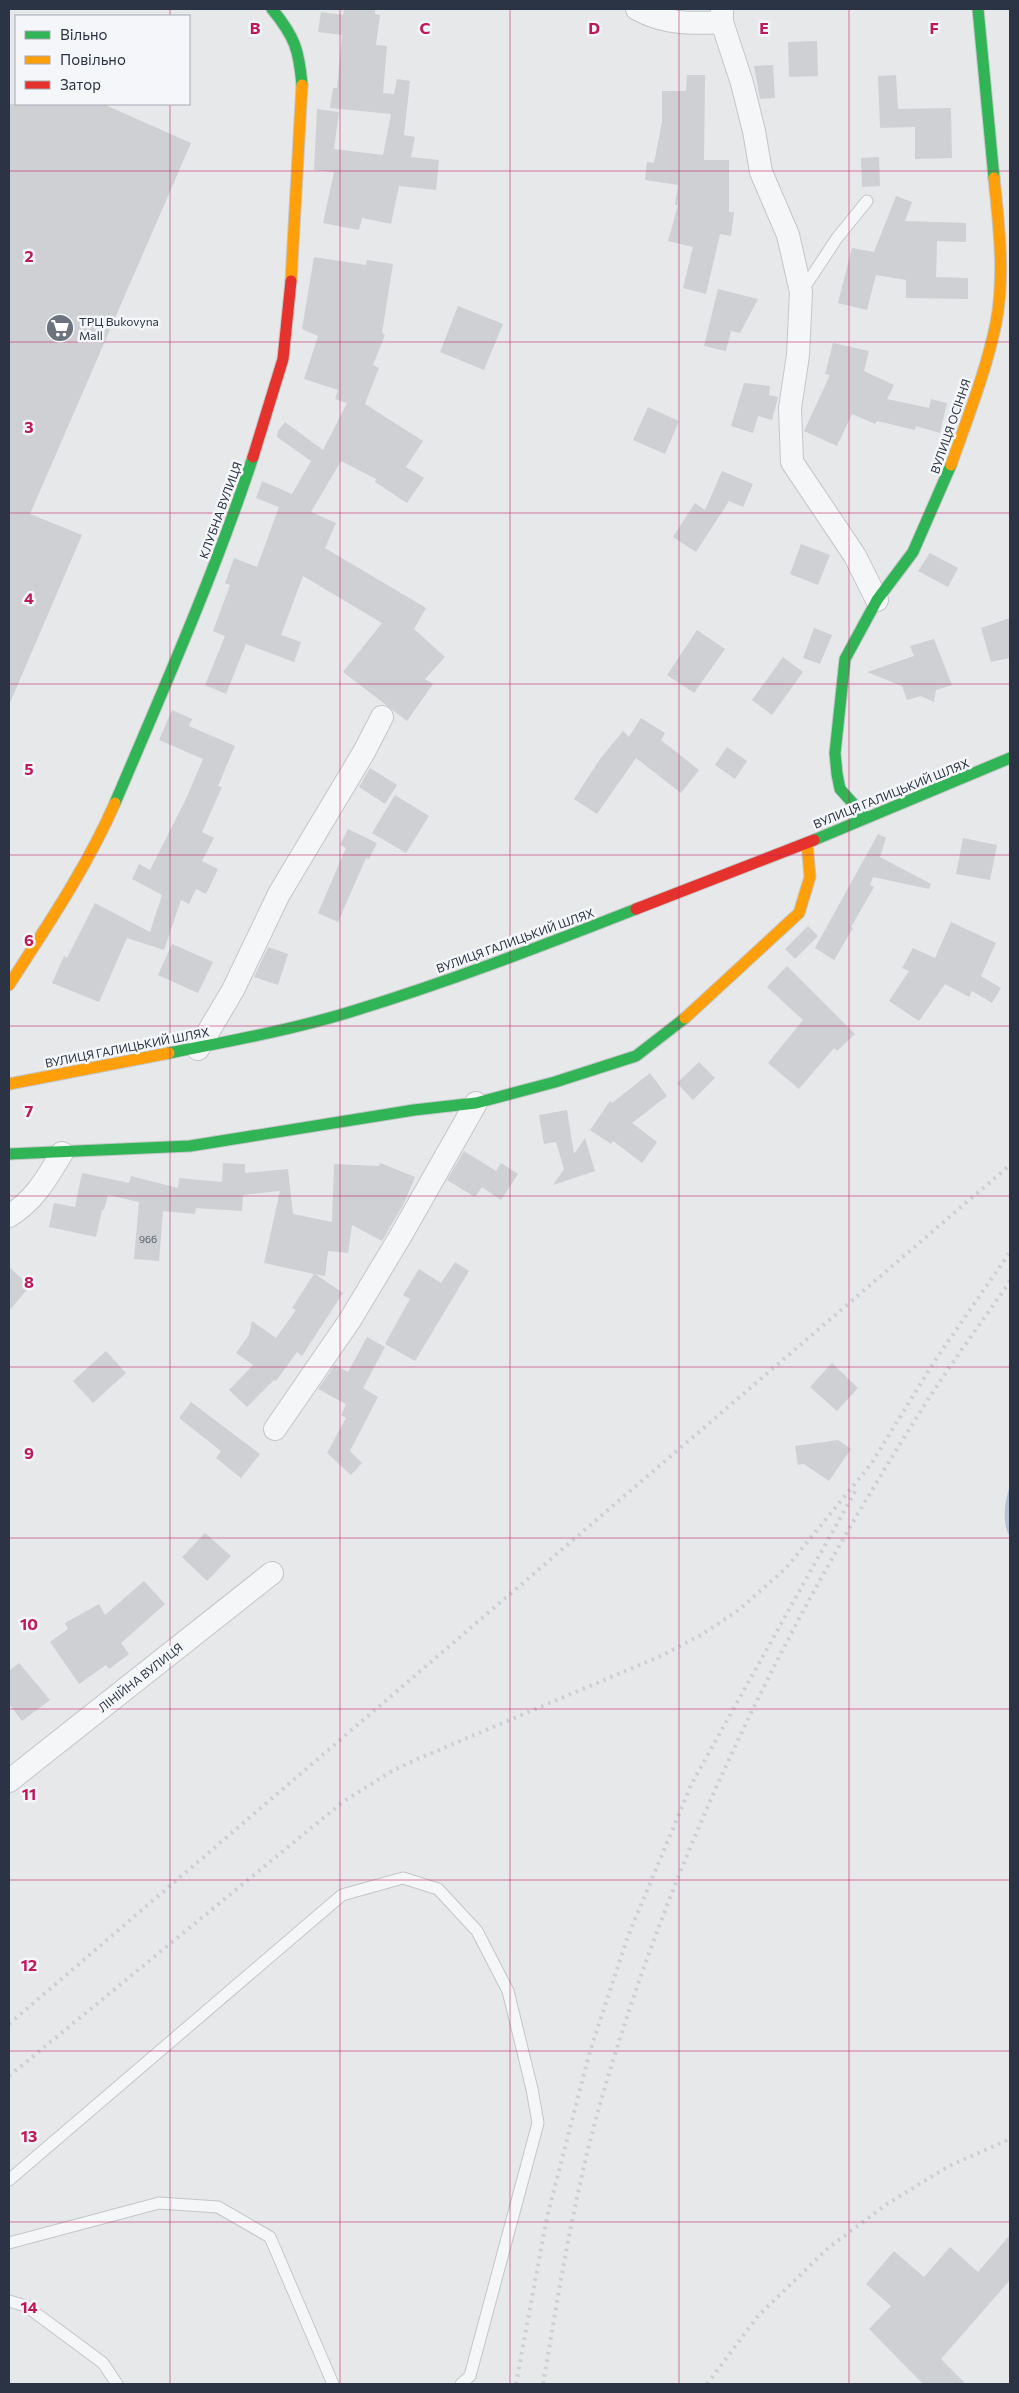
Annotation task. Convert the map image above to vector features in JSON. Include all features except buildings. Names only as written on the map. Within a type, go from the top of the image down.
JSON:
[{"type":"main road","name":"КЛУБНА ВУЛИЦЯ","points":[[9,986],[56,913],[104,828],[188,633],[231,524],[262,431],[283,358],[294,256],[302,90],[299,54],[285,24],[272,9]]},
{"type":"main road","name":"ВУЛИЦЯ ОСІННЯ","points":[[866,818],[840,789],[835,754],[845,659],[877,600],[912,552],[946,481],[984,369],[996,322],[1000,272],[998,220],[978,9]]},
{"type":"main road","name":"ВУЛИЦЯ ГАЛИЦЬКИЙ ШЛЯХ","points":[[9,1084],[265,1034],[348,1012],[476,971],[806,843],[1010,758]]},
{"type":"main road","points":[[9,1154],[190,1146],[414,1110],[476,1103],[555,1082],[636,1056],[699,1007],[784,929],[799,912],[810,878],[806,843]]},
{"type":"street","points":[[637,9],[652,18],[676,22],[722,15],[742,84],[762,172],[788,234],[801,292],[798,355],[790,408],[792,462],[855,556],[877,600]]},
{"type":"street","points":[[198,1048],[233,990],[279,894],[364,752],[382,717]]},
{"type":"street","points":[[275,1429],[350,1320],[400,1237],[476,1103]]},
{"type":"street","points":[[9,1216],[24,1207],[42,1187],[62,1153]]},
{"type":"street","name":"ЛІНІЙНА ВУЛИЦЯ","points":[[9,1781],[272,1574]]},
{"type":"lane","points":[[801,292],[838,238],[867,201]]},
{"type":"lane","points":[[9,2180],[342,1895],[403,1878],[438,1889],[478,1930],[508,1991],[532,2089],[538,2123],[470,2376],[462,2384]]},
{"type":"lane","points":[[9,2243],[159,2203],[218,2207],[270,2237],[333,2384]]},
{"type":"lane","points":[[9,2301],[26,2306],[103,2363],[117,2384]]},
{"type":"water","points":[[1010,1485],[1010,1537],[1006,1525],[1005,1505]]},
{"type":"railway","points":[[9,2024],[1010,1165]]},
{"type":"railway","points":[[9,2076],[344,1801],[392,1771],[420,1758],[663,1655],[701,1635],[740,1609],[786,1568],[871,1464],[934,1362],[1010,1252]]},
{"type":"railway","points":[[543,2384],[561,2278],[582,2173],[600,2104],[629,2011],[661,1920],[697,1831],[736,1743],[824,1572],[924,1406],[1010,1281]]},
{"type":"railway","points":[[516,2384],[547,2217],[590,2051],[628,1936],[692,1783],[857,1488]]},
{"type":"railway","points":[[707,2384],[758,2316],[828,2248],[887,2204],[949,2166],[1010,2139]]},
{"type":"traffic: fast","points":[[272,9],[291,36],[297,53],[302,85]]},
{"type":"traffic: fast","points":[[978,9],[994,178]]},
{"type":"traffic: fast","points":[[115,803],[205,588],[253,457]]},
{"type":"traffic: fast","points":[[866,818],[840,789],[837,774],[835,753],[845,659],[877,600],[913,552],[951,465]]},
{"type":"traffic: fast","points":[[814,840],[1010,758]]},
{"type":"traffic: fast","points":[[169,1053],[283,1030],[350,1012],[494,963],[636,909]]},
{"type":"traffic: fast","points":[[9,1154],[190,1146],[414,1110],[476,1103],[555,1082],[636,1056],[685,1018]]},
{"type":"traffic: slow","points":[[291,281],[302,85]]},
{"type":"traffic: slow","points":[[951,465],[987,359],[999,305],[1001,269],[994,178]]},
{"type":"traffic: slow","points":[[9,985],[79,873],[115,803]]},
{"type":"traffic: slow","points":[[685,1018],[799,913],[810,877],[807,843]]},
{"type":"traffic: slow","points":[[9,1084],[169,1053]]},
{"type":"traffic: jam","points":[[253,457],[283,359],[291,281]]},
{"type":"traffic: jam","points":[[636,909],[814,840]]},
{"type":"place","name":"ТРЦ Bukovyna Mall","points":[[60,328]]}]
